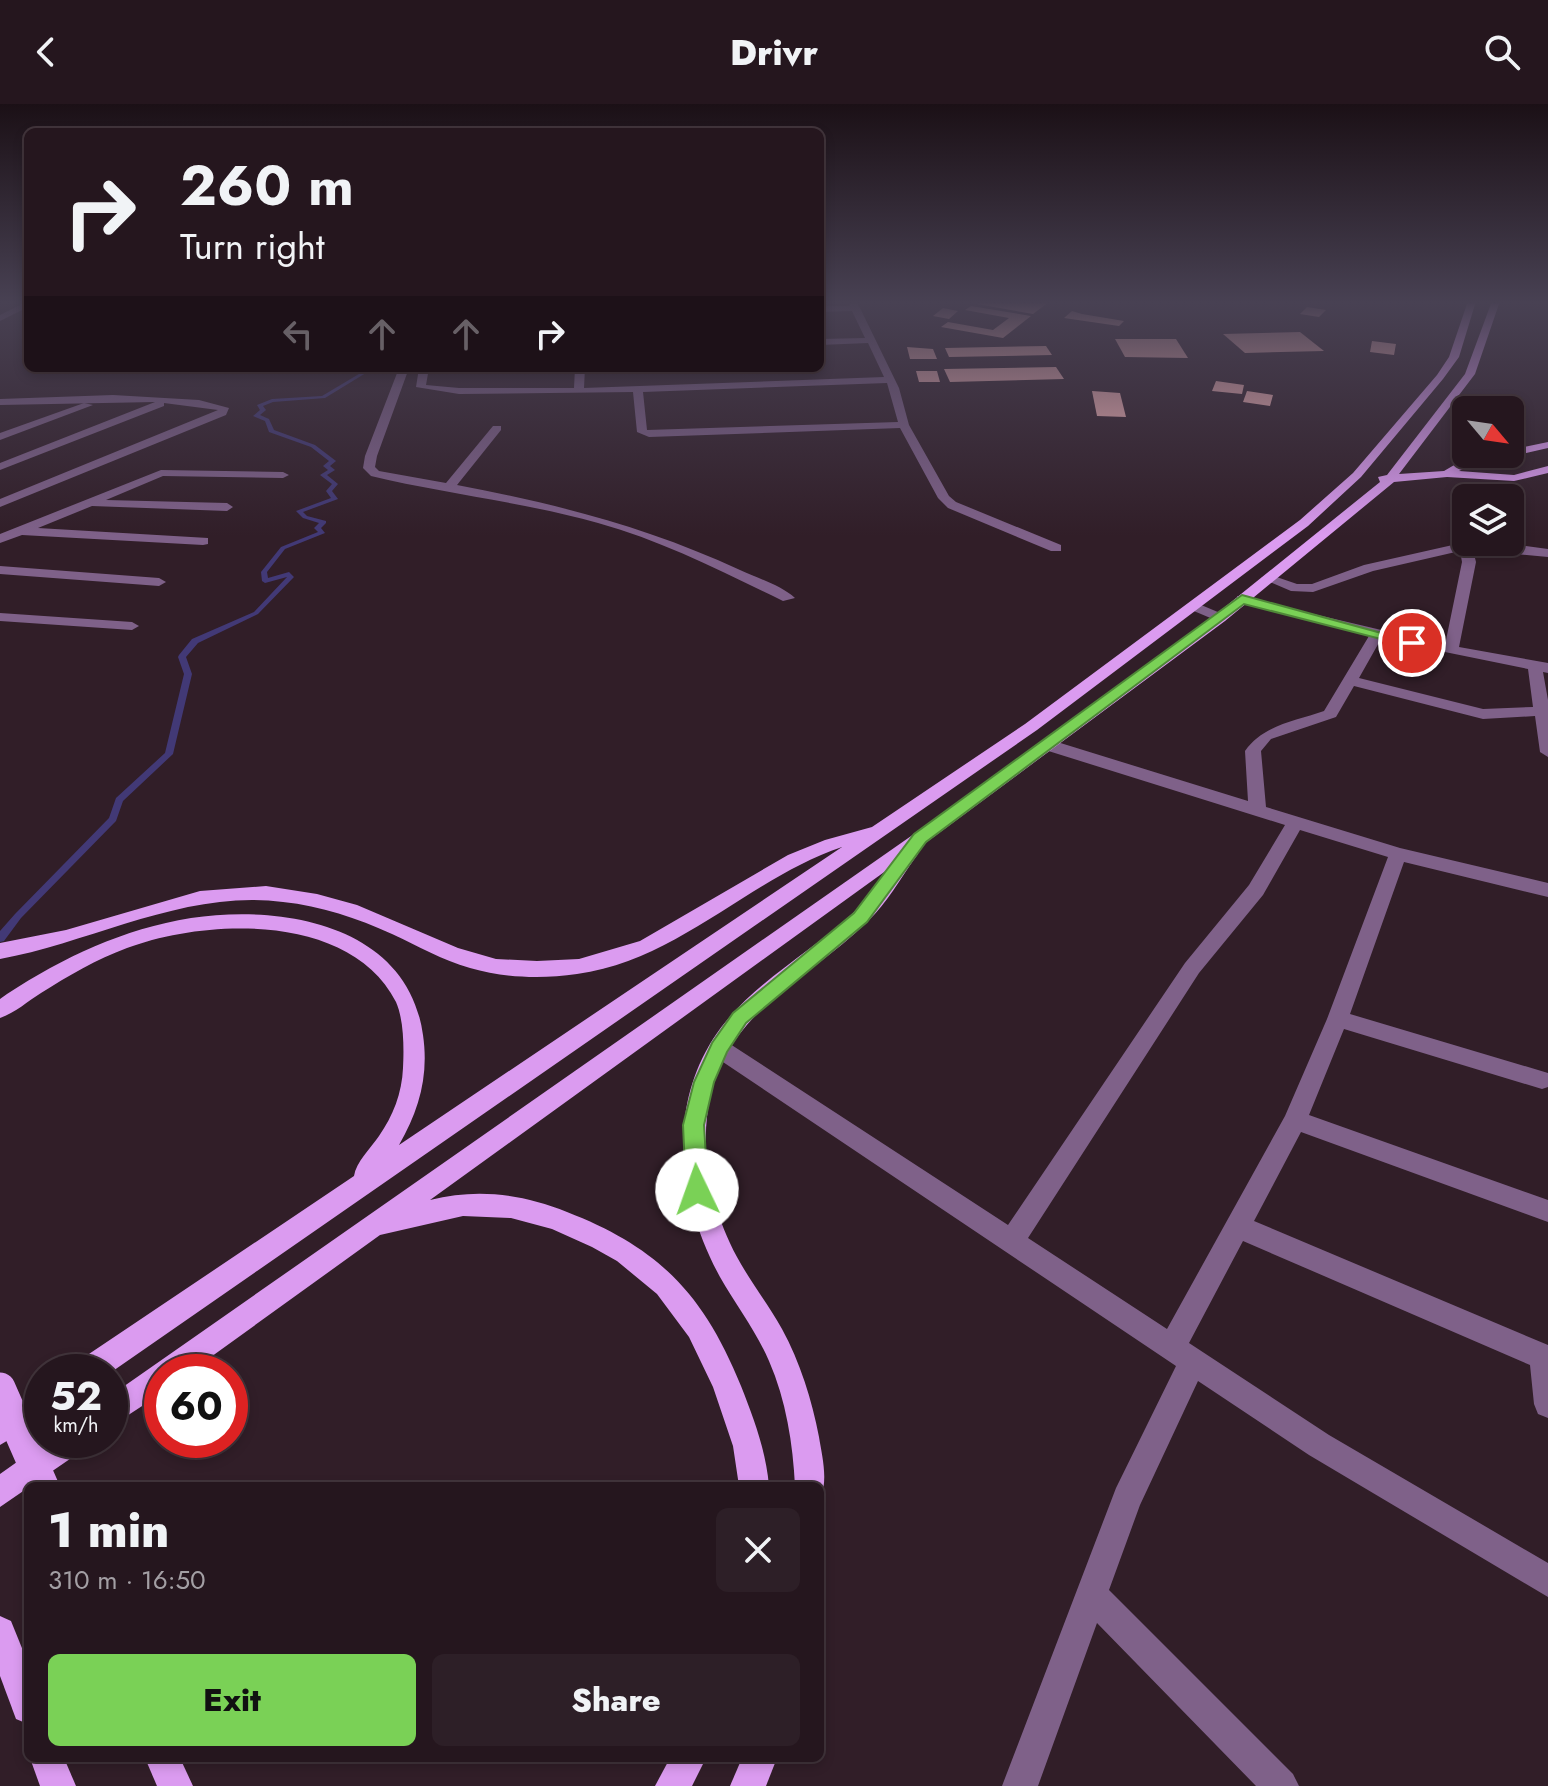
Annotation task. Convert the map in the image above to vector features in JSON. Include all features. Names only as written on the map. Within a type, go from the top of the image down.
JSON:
[{"type":"main road","points":[[113,1354],[1031,727],[1318,512],[1357,475],[1436,379]]},
{"type":"main road","points":[[192,1354],[920,838],[1220,618],[1389,480],[1466,379]]},
{"type":"main road","points":[[1524,450],[1548,445]]},
{"type":"main road","points":[[1447,474],[1457,468]]},
{"type":"main road","points":[[1357,475],[1389,480],[1447,474],[1503,478],[1548,469]]},
{"type":"main road","points":[[0,951],[74,935],[179,904],[262,893],[316,899],[354,910],[441,951],[483,964],[538,969],[593,964],[656,944],[808,852],[892,824]]},
{"type":"main road","points":[[809,1482],[794,1392],[779,1354],[726,1262],[697,1190],[694,1125],[704,1082],[719,1048],[739,1018],[861,917],[920,838]]},
{"type":"main road","points":[[0,1010],[76,962],[124,941],[179,928],[222,921],[269,922],[320,931],[354,946],[388,973],[406,1001],[415,1047],[411,1102],[390,1144],[350,1192]]},
{"type":"main road","points":[[364,1230],[436,1209],[490,1204],[546,1215],[614,1242],[664,1281],[705,1335],[732,1399],[753,1468],[754,1482]]},
{"type":"main road","points":[[0,1388],[41,1482]]},
{"type":"main road","points":[[0,1431],[24,1415]]},
{"type":"main road","points":[[0,1492],[48,1458]]},
{"type":"main road","points":[[0,1632],[24,1696]]},
{"type":"main road","points":[[49,1762],[58,1786]]},
{"type":"main road","points":[[164,1762],[175,1786]]},
{"type":"main road","points":[[673,1786],[687,1762]]},
{"type":"main road","points":[[748,1786],[758,1762]]},
{"type":"street","points":[[400,379],[369,468],[384,477],[529,502],[647,534],[788,598]]},
{"type":"street","points":[[422,379],[421,387],[459,391],[579,391],[890,380],[904,425],[944,498],[952,505],[1056,548]]},
{"type":"street","points":[[579,391],[580,379]]},
{"type":"street","points":[[638,389],[642,432],[649,434],[904,425]]},
{"type":"street","points":[[0,437],[103,399]]},
{"type":"street","points":[[0,402],[103,399],[167,401],[224,408],[222,413],[0,503]]},
{"type":"street","points":[[0,411],[23,401]]},
{"type":"street","points":[[0,467],[167,401]]},
{"type":"street","points":[[449,487],[497,428]]},
{"type":"street","points":[[0,539],[161,473],[283,475]]},
{"type":"street","points":[[86,503],[227,507]]},
{"type":"street","points":[[0,526],[18,531],[203,541]]},
{"type":"street","points":[[1268,578],[1296,588],[1313,588],[1369,568],[1452,549]]},
{"type":"street","points":[[1524,550],[1548,553]]},
{"type":"street","points":[[1451,650],[1468,556]]},
{"type":"street","points":[[0,570],[159,582]]},
{"type":"street","points":[[1242,599],[1377,634],[1541,667],[1542,711],[1548,752]]},
{"type":"street","points":[[1194,606],[1220,618]]},
{"type":"street","points":[[0,617],[132,626]]},
{"type":"street","points":[[1258,811],[1253,751],[1259,742],[1283,728],[1330,714],[1377,634]]},
{"type":"street","points":[[1349,680],[1476,713],[1542,711]]},
{"type":"street","points":[[1048,745],[1398,854],[1548,890]]},
{"type":"street","points":[[1012,1241],[1192,968],[1256,890],[1296,822]]},
{"type":"street","points":[[1020,1786],[1184,1353],[1239,1227],[1295,1120],[1338,1019],[1398,854]]},
{"type":"street","points":[[1338,1019],[1542,1080]]},
{"type":"street","points":[[719,1048],[1319,1445],[1548,1581]]},
{"type":"street","points":[[1295,1120],[1548,1211]]},
{"type":"street","points":[[1239,1227],[1545,1358],[1548,1404]]},
{"type":"street","points":[[1091,1595],[1281,1786]]},
{"type":"building","points":[[918,379],[939,379],[940,382],[919,382]]},
{"type":"building","points":[[949,379],[1045,379],[950,382]]},
{"type":"building","points":[[1216,381],[1244,385],[1242,394],[1212,391]]},
{"type":"building","points":[[1092,391],[1120,393],[1126,417],[1097,416]]},
{"type":"building","points":[[1247,391],[1273,395],[1270,406],[1243,402]]},
{"type":"waterway","points":[[0,938],[113,819],[119,800],[169,754],[188,674],[182,657],[195,641],[256,613],[291,577],[289,574],[265,581],[264,572],[283,548],[322,533],[317,528],[324,522],[305,517],[299,511],[335,499],[329,491],[335,484],[323,475],[332,470],[326,466],[333,461],[313,446],[271,431],[267,420],[256,416],[263,410],[260,405],[272,401],[323,397],[353,379]]},
{"type":"route","points":[[697,1190],[694,1125],[704,1082],[719,1048],[739,1018],[755,1002],[861,917],[920,838],[1242,599],[1412,643]]}]
